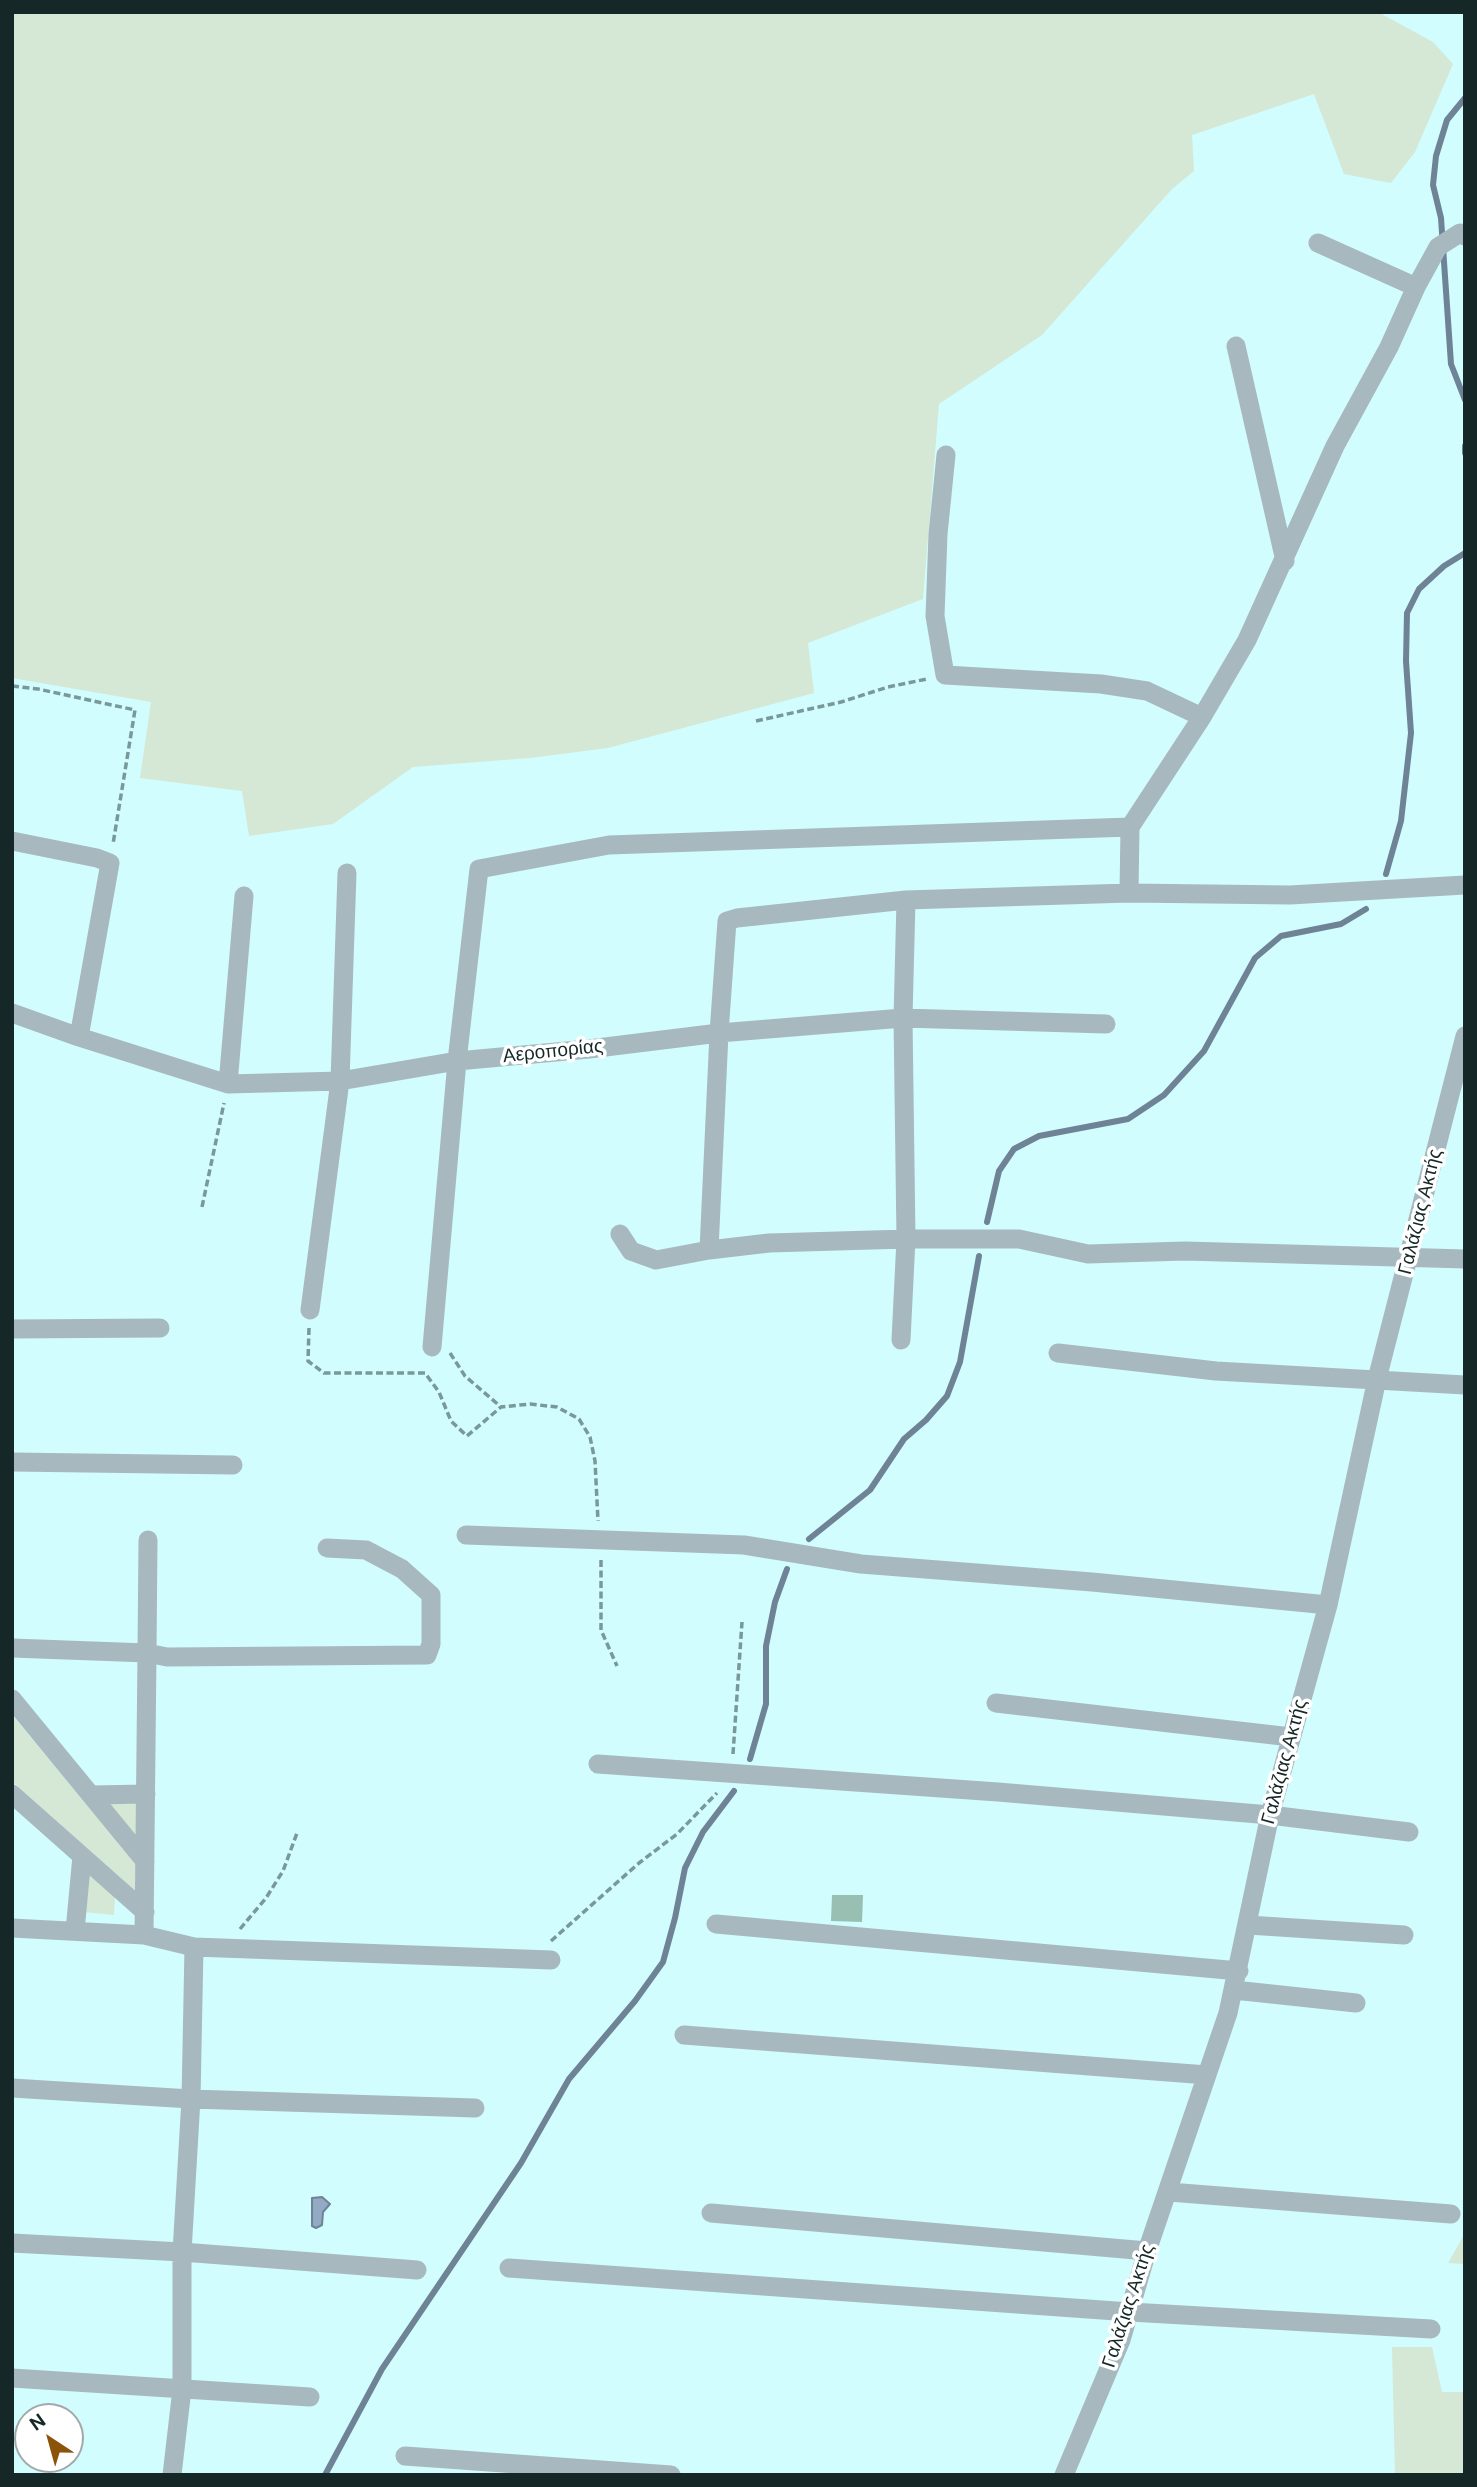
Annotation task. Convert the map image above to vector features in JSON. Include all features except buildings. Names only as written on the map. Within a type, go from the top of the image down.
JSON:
[{"type":"street","points":[[1129,893],[1130,827],[1202,717],[1247,640],[1335,446],[1389,347],[1438,247],[1460,233],[1465,236]]},
{"type":"street","points":[[1318,243],[1416,288]]},
{"type":"street","points":[[1236,346],[1285,561]]},
{"type":"street","points":[[946,455],[938,534],[935,616],[945,675],[1101,684],[1147,691],[1202,717]]},
{"type":"street","points":[[432,1347],[457,1061],[479,869],[609,845],[1130,827]]},
{"type":"street","points":[[12,841],[110,863],[79,1037]]},
{"type":"street","points":[[310,1310],[341,1081],[347,873]]},
{"type":"street","points":[[709,1250],[727,921],[906,900],[1129,893],[1290,895],[1465,885]]},
{"type":"street","points":[[229,1084],[244,896]]},
{"type":"street","points":[[901,1340],[906,1239],[906,900]]},
{"type":"street","name":"Αεροπορίας","points":[[12,1013],[229,1084],[341,1081],[457,1061],[719,1033],[904,1018],[1106,1024]]},
{"type":"street","name":"Γαλάζιας Ακτής","points":[[1064,2475],[1121,2340],[1147,2251],[1237,1980],[1270,1815],[1328,1605],[1377,1379],[1460,1079],[1465,1036]]},
{"type":"street","points":[[620,1234],[631,1251],[656,1261],[709,1250],[769,1243],[906,1239],[1019,1239],[1088,1254],[1185,1251],[1465,1259]]},
{"type":"street","points":[[12,1329],[160,1328]]},
{"type":"street","points":[[1058,1353],[1216,1371],[1465,1384]]},
{"type":"street","points":[[12,1462],[233,1465]]},
{"type":"street","points":[[466,1535],[744,1545],[861,1564],[1092,1582],[1328,1605]]},
{"type":"street","points":[[144,1936],[148,1540]]},
{"type":"street","points":[[12,1648],[147,1653],[167,1657],[427,1655],[431,1644],[431,1594],[402,1569],[366,1550],[327,1548]]},
{"type":"street","points":[[12,1699],[145,1861]]},
{"type":"street","points":[[996,1703],[1292,1737]]},
{"type":"street","points":[[598,1764],[998,1792],[1270,1815],[1409,1832]]},
{"type":"street","points":[[12,1794],[145,1912]]},
{"type":"street","points":[[92,1795],[146,1794]]},
{"type":"street","points":[[75,1931],[82,1856]]},
{"type":"street","points":[[716,1924],[1237,1980],[1356,2003]]},
{"type":"street","points":[[1248,1925],[1404,1935]]},
{"type":"street","points":[[12,1928],[144,1936],[194,1947],[551,1960]]},
{"type":"street","points":[[172,2475],[182,2389],[182,2252],[191,2099],[194,1947]]},
{"type":"street","points":[[684,2035],[1206,2075]]},
{"type":"street","points":[[12,2088],[191,2099],[475,2108]]},
{"type":"street","points":[[1168,2192],[1451,2214]]},
{"type":"street","points":[[710,2213],[1147,2251]]},
{"type":"street","points":[[12,2243],[182,2252],[417,2270]]},
{"type":"street","points":[[509,2268],[1130,2312],[1431,2329]]},
{"type":"street","points":[[12,2378],[310,2397]]},
{"type":"street","points":[[405,2456],[671,2475]]},
{"type":"path","points":[[756,721],[945,675]]},
{"type":"path","points":[[12,686],[135,710],[110,863]]},
{"type":"path","points":[[202,1207],[229,1084]]},
{"type":"path","points":[[310,1310],[308,1361],[324,1373],[425,1373],[439,1392],[451,1421],[467,1436],[501,1407],[530,1404],[556,1407],[579,1419],[590,1437],[596,1461],[601,1630],[617,1666]]},
{"type":"path","points":[[434,1320],[452,1358],[465,1376],[501,1407]]},
{"type":"path","points":[[531,1959],[630,1871],[677,1834],[725,1785],[735,1746],[742,1622]]},
{"type":"path","points":[[221,1947],[247,1923],[266,1898],[283,1871],[297,1833]]},
{"type":"green space","points":[[12,12],[1378,12],[1433,42],[1453,64],[1415,152],[1391,183],[1344,174],[1314,94],[1192,135],[1194,171],[1172,189],[1042,335],[939,404],[923,599],[808,643],[814,693],[608,748],[530,758],[413,767],[333,824],[249,836],[242,791],[140,778],[151,702],[12,678]]},
{"type":"green space","points":[[12,1715],[136,1863],[135,1891],[12,1781]]},
{"type":"green space","points":[[107,1802],[139,1803],[136,1836]]},
{"type":"green space","points":[[89,1871],[115,1896],[114,1915],[84,1912]]},
{"type":"green space","points":[[1465,2233],[1465,2264],[1448,2263]]},
{"type":"green space","points":[[1392,2347],[1432,2347],[1442,2392],[1465,2392],[1465,2475],[1395,2475]]},
{"type":"water","points":[[322,2197],[330,2204],[323,2212],[322,2225],[316,2228],[312,2226],[312,2198]]},
{"type":"waterway","points":[[1465,98],[1447,120],[1436,156],[1433,185],[1441,218],[1451,364],[1465,400]]},
{"type":"waterway","points":[[1465,446],[1465,453]]},
{"type":"waterway","points":[[1386,874],[1401,821],[1411,733],[1406,661],[1407,613],[1419,589],[1444,566],[1465,553]]},
{"type":"waterway","points":[[987,1222],[999,1171],[1014,1149],[1039,1136],[1128,1119],[1164,1095],[1204,1051],[1255,958],[1281,936],[1341,924],[1366,909]]},
{"type":"waterway","points":[[809,1539],[870,1490],[904,1439],[926,1420],[947,1396],[960,1362],[979,1256]]},
{"type":"waterway","points":[[750,1759],[766,1704],[766,1646],[775,1602],[787,1569]]},
{"type":"waterway","points":[[325,2475],[382,2369],[521,2163],[569,2079],[635,2001],[663,1962],[685,1868],[703,1832],[734,1791]]}]
